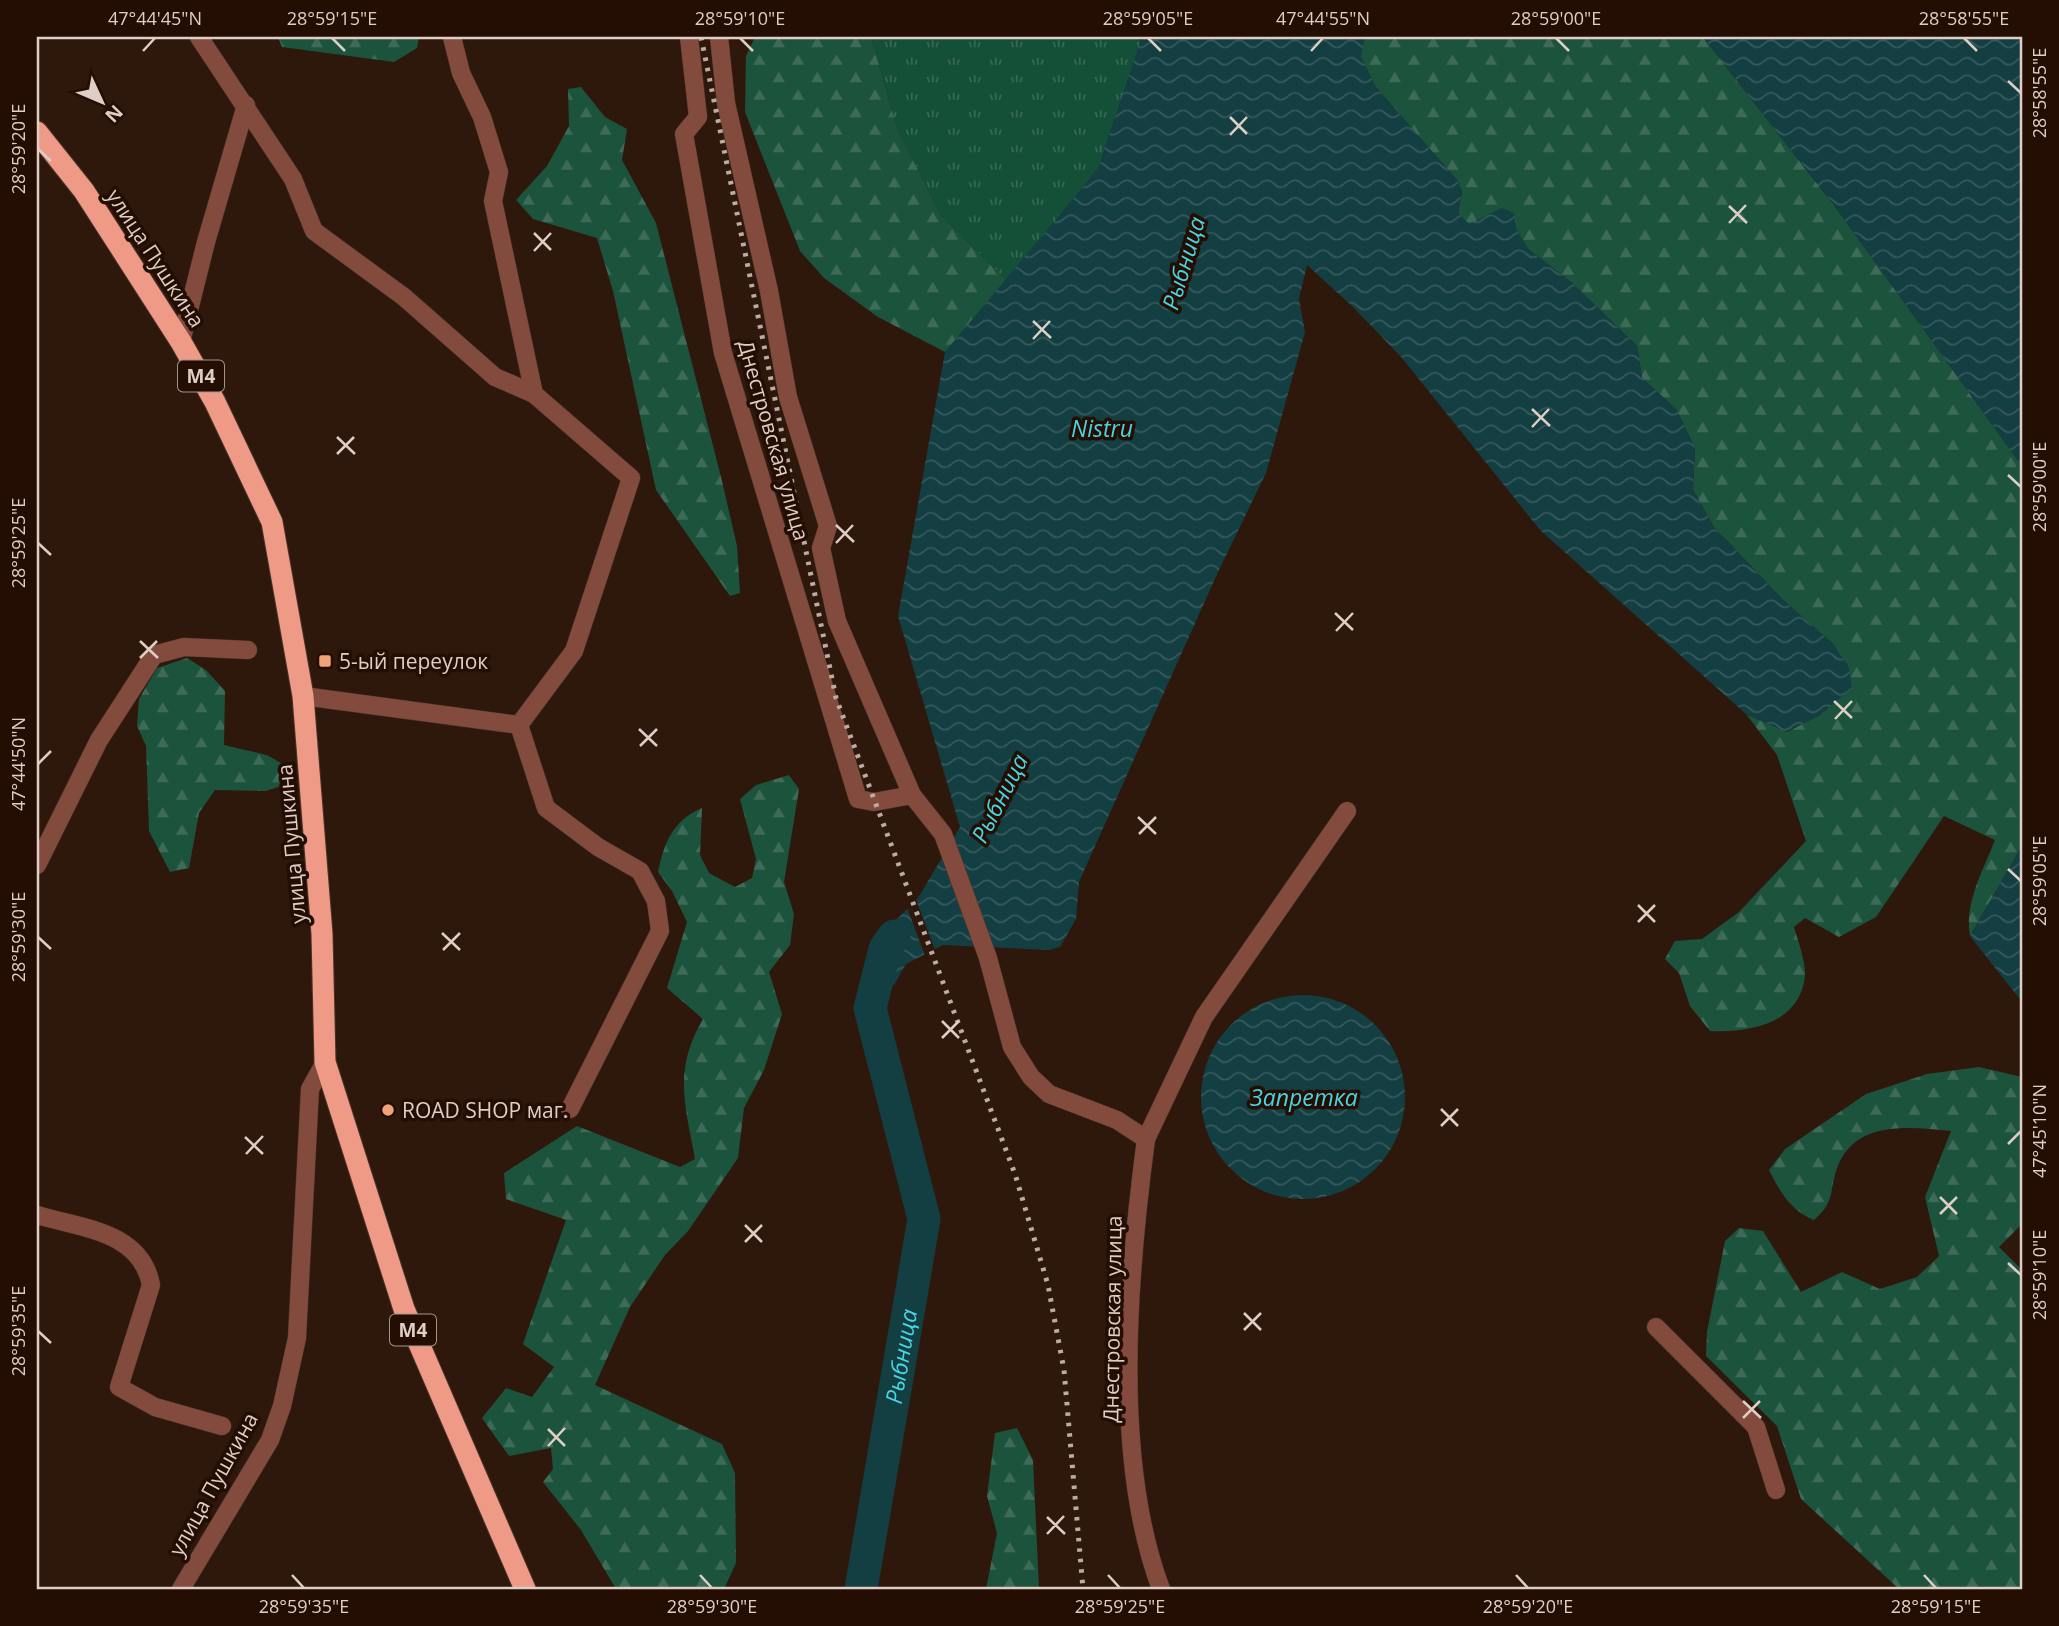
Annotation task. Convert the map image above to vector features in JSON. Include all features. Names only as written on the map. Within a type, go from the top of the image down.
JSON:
[{"type":"highway","name":"улица Пушкина","points":[[37,132],[91,202],[181,342],[215,402],[272,522],[303,696],[323,933],[325,1062]]},
{"type":"highway","name":"M4","points":[[325,1062],[404,1309],[486,1506],[525,1589]]},
{"type":"street","points":[[199,37],[293,179],[314,231],[404,297],[495,377],[534,394],[631,478],[574,651],[519,725]]},
{"type":"street","points":[[452,37],[461,73],[482,117],[499,172],[493,201],[534,394]]},
{"type":"street","name":"Днестровская улица","points":[[689,37],[698,117],[684,134],[723,353],[858,799],[874,802],[912,795]]},
{"type":"street","name":"Днестровская улица","points":[[719,37],[726,103],[769,291],[788,397],[828,526],[821,548],[837,621],[912,795],[943,834],[988,958],[1012,1047],[1031,1077],[1049,1094],[1117,1120],[1146,1139]]},
{"type":"street","points":[[181,342],[206,242],[246,105]]},
{"type":"street","points":[[37,865],[99,740],[153,656],[184,647],[248,650]]},
{"type":"street","points":[[303,696],[519,725]]},
{"type":"street","points":[[519,725],[546,808],[598,847],[640,872],[656,901],[660,931],[570,1110]]},
{"type":"street","name":"Днестровская улица","points":[[1161,1589],[1140,1502],[1130,1418],[1132,1246],[1146,1139],[1204,1017],[1347,811]]},
{"type":"street","name":"улица Пушкина","points":[[181,1589],[270,1440],[282,1406],[297,1338],[310,1088],[325,1062]]},
{"type":"street","points":[[37,1215],[117,1237],[137,1253],[148,1269],[151,1285],[119,1387],[155,1406],[222,1426]]},
{"type":"street","points":[[1657,1326],[1756,1427],[1776,1490]]},
{"type":"green space","points":[[278,37],[419,37],[417,48],[394,62],[282,47]]},
{"type":"green space","points":[[755,37],[871,37],[898,131],[941,215],[1006,280],[945,352],[878,317],[824,278],[800,251],[745,112],[746,56]]},
{"type":"green space","points":[[871,37],[1137,37],[1141,41],[1098,169],[1006,280],[941,215],[898,131]]},
{"type":"green space","points":[[1365,37],[1703,37],[1836,208],[2022,466],[2022,846],[1970,936],[1972,899],[1995,840],[1944,816],[1876,917],[1839,937],[1805,918],[1794,927],[1805,976],[1794,1005],[1783,1015],[1756,1027],[1710,1031],[1690,1006],[1679,973],[1665,959],[1675,941],[1702,939],[1739,912],[1806,841],[1777,755],[1746,714],[1787,732],[1819,715],[1833,644],[1783,600],[1714,527],[1693,490],[1695,448],[1676,409],[1642,378],[1637,346],[1571,282],[1528,249],[1502,208],[1469,225],[1458,213],[1462,192],[1457,180],[1375,86],[1360,56]]},
{"type":"green space","points":[[581,87],[605,117],[627,129],[622,160],[656,223],[737,546],[740,593],[730,596],[656,490],[613,291],[597,238],[533,219],[516,200],[547,166],[569,126],[568,89]]},
{"type":"green space","points":[[187,658],[206,670],[225,691],[224,745],[267,755],[286,766],[287,784],[266,791],[215,790],[199,813],[189,868],[170,872],[149,831],[146,746],[137,726],[139,699],[157,668]]},
{"type":"green space","points":[[789,775],[799,789],[784,882],[794,914],[790,945],[769,972],[782,1014],[764,1070],[744,1108],[738,1158],[688,1231],[665,1255],[630,1307],[595,1385],[722,1444],[735,1473],[736,1563],[724,1589],[616,1589],[581,1530],[543,1482],[553,1469],[551,1448],[509,1456],[482,1418],[506,1388],[532,1397],[554,1367],[523,1344],[566,1220],[506,1199],[504,1173],[577,1126],[680,1167],[695,1159],[684,1088],[688,1055],[703,1019],[667,988],[687,922],[672,891],[658,872],[660,861],[677,826],[702,808],[700,855],[709,873],[735,887],[752,878],[756,859],[740,799],[756,785]]},
{"type":"green space","points":[[1979,1067],[2022,1077],[2022,1224],[1999,1247],[2022,1270],[2022,1589],[1899,1589],[1801,1499],[1777,1426],[1706,1356],[1707,1332],[1725,1241],[1739,1228],[1763,1231],[1801,1292],[1842,1272],[1880,1289],[1917,1277],[1939,1256],[1925,1197],[1951,1131],[1902,1128],[1870,1134],[1857,1141],[1845,1152],[1837,1168],[1828,1202],[1814,1220],[1787,1200],[1769,1170],[1785,1149],[1866,1094],[1927,1074]]},
{"type":"green space","points":[[1017,1428],[1033,1460],[1039,1589],[986,1589],[997,1533],[987,1496],[995,1433]]},
{"type":"water","name":"Nistru","points":[[1142,37],[1365,37],[1361,56],[1375,86],[1457,180],[1462,192],[1458,213],[1469,224],[1502,208],[1514,213],[1516,228],[1528,249],[1571,282],[1637,346],[1642,378],[1676,409],[1695,448],[1693,490],[1714,527],[1783,600],[1833,644],[1848,665],[1852,688],[1819,716],[1786,732],[1746,714],[1540,530],[1402,358],[1352,306],[1307,265],[1299,299],[1305,332],[1266,473],[1218,572],[1079,882],[1076,919],[1060,947],[1049,950],[943,945],[906,964],[894,985],[865,972],[884,932],[918,898],[960,827],[898,616],[945,352],[1098,169]]},
{"type":"water","points":[[1703,37],[2022,37],[2022,466],[1836,208]]},
{"type":"water","points":[[2022,846],[2022,1002],[1970,936]]},
{"type":"water","name":"Запретка","points":[[1303,995],[1342,1003],[1375,1025],[1397,1058],[1405,1097],[1397,1136],[1375,1169],[1342,1191],[1303,1199],[1264,1191],[1231,1169],[1209,1136],[1201,1097],[1209,1058],[1231,1025],[1264,1003]]},
{"type":"pier","points":[[915,897],[936,953],[926,958],[906,905]]},
{"type":"waterway","name":"Рыбница","points":[[861,1589],[924,1219],[870,1008],[885,949],[894,936]]},
{"type":"railway","points":[[701,37],[836,698],[1015,1174],[1048,1285],[1064,1370],[1083,1589]]},
{"type":"place","name":"5-ый переулок","points":[[325,661]]},
{"type":"place","name":"ROAD SHOP маг.","points":[[388,1110]]}]
